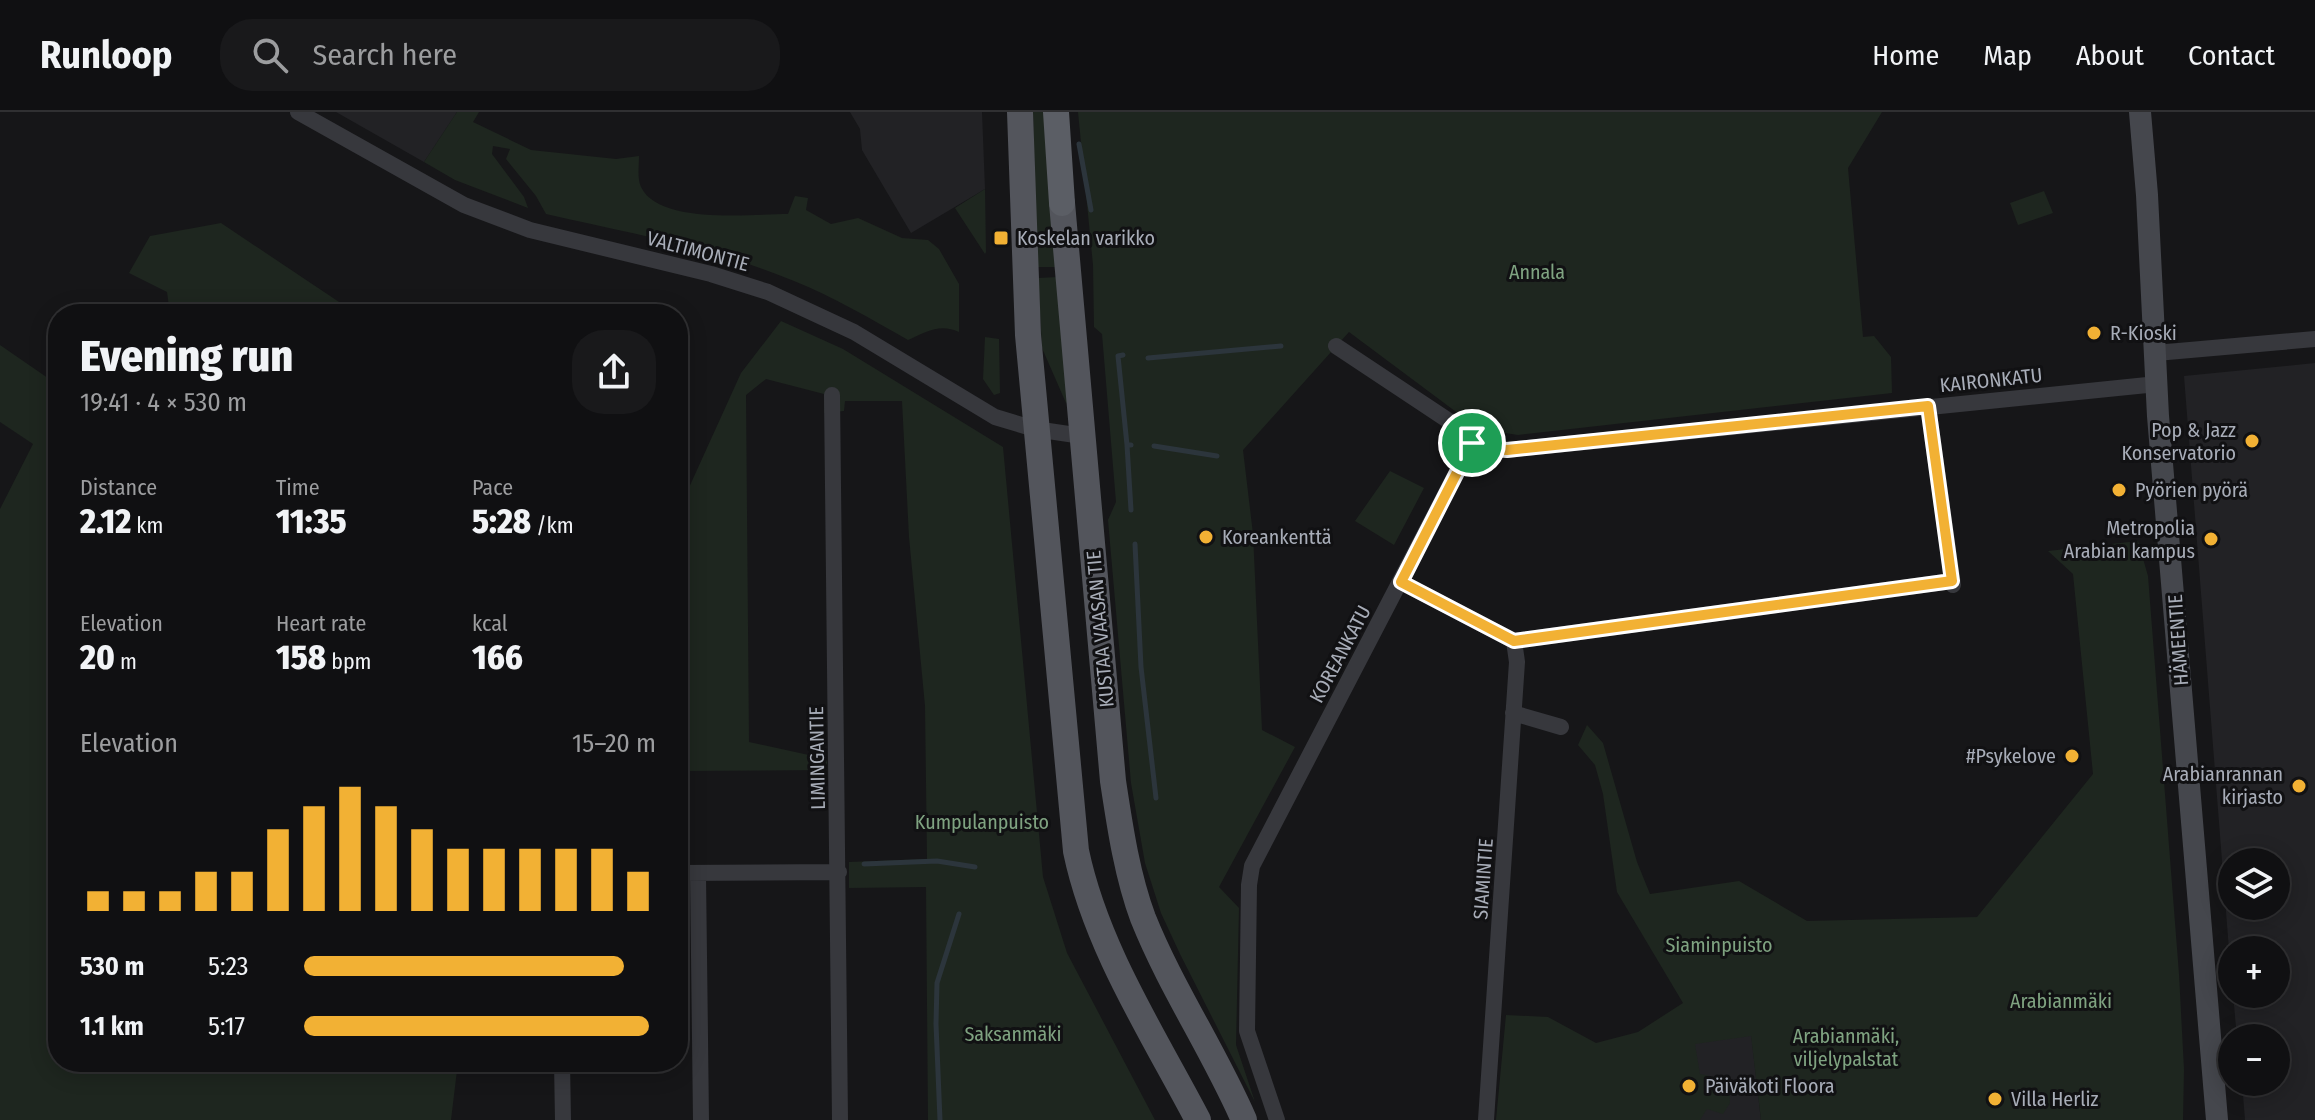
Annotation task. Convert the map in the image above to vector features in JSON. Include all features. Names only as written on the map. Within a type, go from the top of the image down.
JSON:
[{"type":"highway","name":"KUSTAA VAASAN TIE","points":[[1056,112],[1062,203]]},
{"type":"main road","points":[[1020,112],[1024,262],[1035,429],[1080,870],[1092,910],[1112,956],[1198,1120]]},
{"type":"main road","name":"HÄMEENTIE","points":[[2140,112],[2157,384],[2217,1120]]},
{"type":"main road","name":"KUSTAA VAASAN TIE","points":[[1062,203],[1113,781],[1135,893],[1161,959],[1244,1120]]},
{"type":"street","name":"VALTIMONTIE","points":[[298,112],[430,189],[516,225],[711,274],[768,292],[854,332],[995,417],[1035,429],[1082,436]]},
{"type":"street","points":[[2156,353],[2315,339]]},
{"type":"street","points":[[1336,346],[1452,423],[1472,443]]},
{"type":"street","name":"KAIRONKATU","points":[[1472,443],[1484,448],[1507,450],[2157,384]]},
{"type":"street","name":"LIMINGANTIE","points":[[832,395],[840,1120]]},
{"type":"street","points":[[1401,582],[1514,641],[1952,583],[1928,406]]},
{"type":"street","name":"KOREANKATU","points":[[1277,1120],[1247,1031],[1249,885],[1252,866],[1472,443]]},
{"type":"street","name":"SIAMINTIE","points":[[1486,1120],[1517,662],[1514,641]]},
{"type":"street","points":[[1513,713],[1561,727]]},
{"type":"street","points":[[688,873],[839,872]]},
{"type":"street","points":[[698,873],[701,1120]]},
{"type":"street","points":[[562,1072],[563,1120]]},
{"type":"shaded area","points":[[336,112],[457,112],[424,162]]},
{"type":"shaded area","points":[[850,112],[982,112],[985,189],[911,233],[862,150],[860,129]]},
{"type":"shaded area","points":[[2315,363],[2315,1120],[2245,1120],[2243,1096],[2290,1096],[2290,1024],[2236,1024],[2234,1008],[2290,1008],[2290,936],[2228,936],[2227,920],[2290,920],[2290,848],[2221,848],[2184,376]]},
{"type":"shaded area","name":"Päiväkoti Floora","points":[[1750,1024],[1761,1120],[1607,1120],[1634,1053]]},
{"type":"green space","points":[[457,112],[479,112],[473,122],[531,150],[616,159],[639,156],[641,187],[651,199],[666,207],[707,215],[788,214],[795,196],[808,198],[806,210],[831,224],[858,218],[902,238],[928,240],[939,249],[959,284],[959,332],[939,328],[908,340],[823,294],[764,269],[672,242],[546,214],[536,196],[506,159],[510,149],[493,146],[492,154],[524,197],[528,208],[455,180],[424,162]]},
{"type":"green space","points":[[1033,112],[1044,112],[1056,267],[1037,267]]},
{"type":"green space","name":"Annala","points":[[1078,112],[1882,112],[1848,168],[1863,337],[1874,336],[1891,357],[1892,393],[1518,435],[1479,429],[1349,332],[1243,450],[1253,534],[1262,730],[1295,747],[1219,887],[1239,908],[1236,1045],[1255,1102],[1161,913],[1145,863],[1131,783],[1108,520],[1116,502],[1102,334],[1094,327],[1093,265]]},
{"type":"green space","points":[[985,189],[986,252],[985,254],[955,208]]},
{"type":"green space","points":[[2044,191],[2053,213],[2018,225],[2010,203]]},
{"type":"green space","points":[[221,223],[342,304],[169,304],[167,292],[129,273],[150,236]]},
{"type":"green space","points":[[1058,277],[1066,403],[1042,348],[1038,278]]},
{"type":"green space","name":"Kumpulanpuisto","points":[[781,321],[843,349],[1003,447],[1043,877],[1067,953],[1155,1120],[928,1120],[926,887],[849,888],[849,862],[927,859],[925,706],[909,537],[902,401],[845,401],[844,411],[824,413],[824,394],[766,379],[746,395],[749,742],[827,759],[827,770],[688,771],[688,490],[741,373]]},
{"type":"green space","points":[[985,337],[999,339],[1000,393],[994,395],[983,379]]},
{"type":"green space","points":[[0,345],[48,378],[48,1072],[457,1072],[451,1120],[0,1120],[0,509],[33,444],[0,422]]},
{"type":"green space","points":[[1390,471],[1424,488],[1394,545],[1355,521]]},
{"type":"green space","name":"Arabianmäki","points":[[2138,541],[2148,576],[2179,974],[2183,1120],[1761,1120],[1751,1036],[1695,1044],[1700,1074],[1729,1080],[1730,1103],[1723,1114],[1707,1109],[1700,1120],[1496,1120],[1506,1015],[1548,1017],[1596,1043],[1638,1032],[1683,1003],[1617,892],[1603,794],[1595,765],[1578,745],[1587,725],[1603,743],[1637,862],[1650,894],[1739,881],[1807,921],[1977,917],[2093,774],[2073,574],[2048,551]]},
{"type":"waterway","points":[[1079,144],[1091,210]]},
{"type":"waterway","points":[[1148,358],[1281,346]]},
{"type":"waterway","points":[[1123,355],[1118,356],[1127,445]]},
{"type":"waterway","points":[[1131,445],[1127,445],[1131,510]]},
{"type":"waterway","points":[[1154,446],[1217,456]]},
{"type":"waterway","points":[[1135,544],[1141,667],[1156,798]]},
{"type":"waterway","points":[[864,864],[937,861],[975,867]]},
{"type":"waterway","points":[[940,1120],[937,983],[959,914]]},
{"type":"place","name":"Koskelan varikko","points":[[1001,238]]},
{"type":"place","name":"R-Kioski","points":[[2094,333]]},
{"type":"place","name":"Pop & Jazz Konservatorio","points":[[2252,441]]},
{"type":"place","name":"Pyörien pyörä","points":[[2119,490]]},
{"type":"place","name":"Koreankenttä","points":[[1206,537]]},
{"type":"place","name":"Metropolia Arabian kampus","points":[[2211,539]]},
{"type":"place","name":"#Psykelove","points":[[2072,756]]},
{"type":"place","name":"Arabianrannan kirjasto","points":[[2299,786]]},
{"type":"place","name":"Päiväkoti Floora","points":[[1689,1086]]},
{"type":"place","name":"Villa Herliz","points":[[1995,1099]]},
{"type":"route","points":[[1928,406],[1952,581],[1507,640],[1401,582],[1472,443],[1484,448],[1507,450],[1928,406]]},
{"type":"park label","name":"Siaminpuisto","points":[[1719,945]]},
{"type":"park label","name":"Saksanmäki","points":[[1013,1034]]},
{"type":"park label","name":"Arabianmäki, viljelypalstat","points":[[1846,1048]]}]
